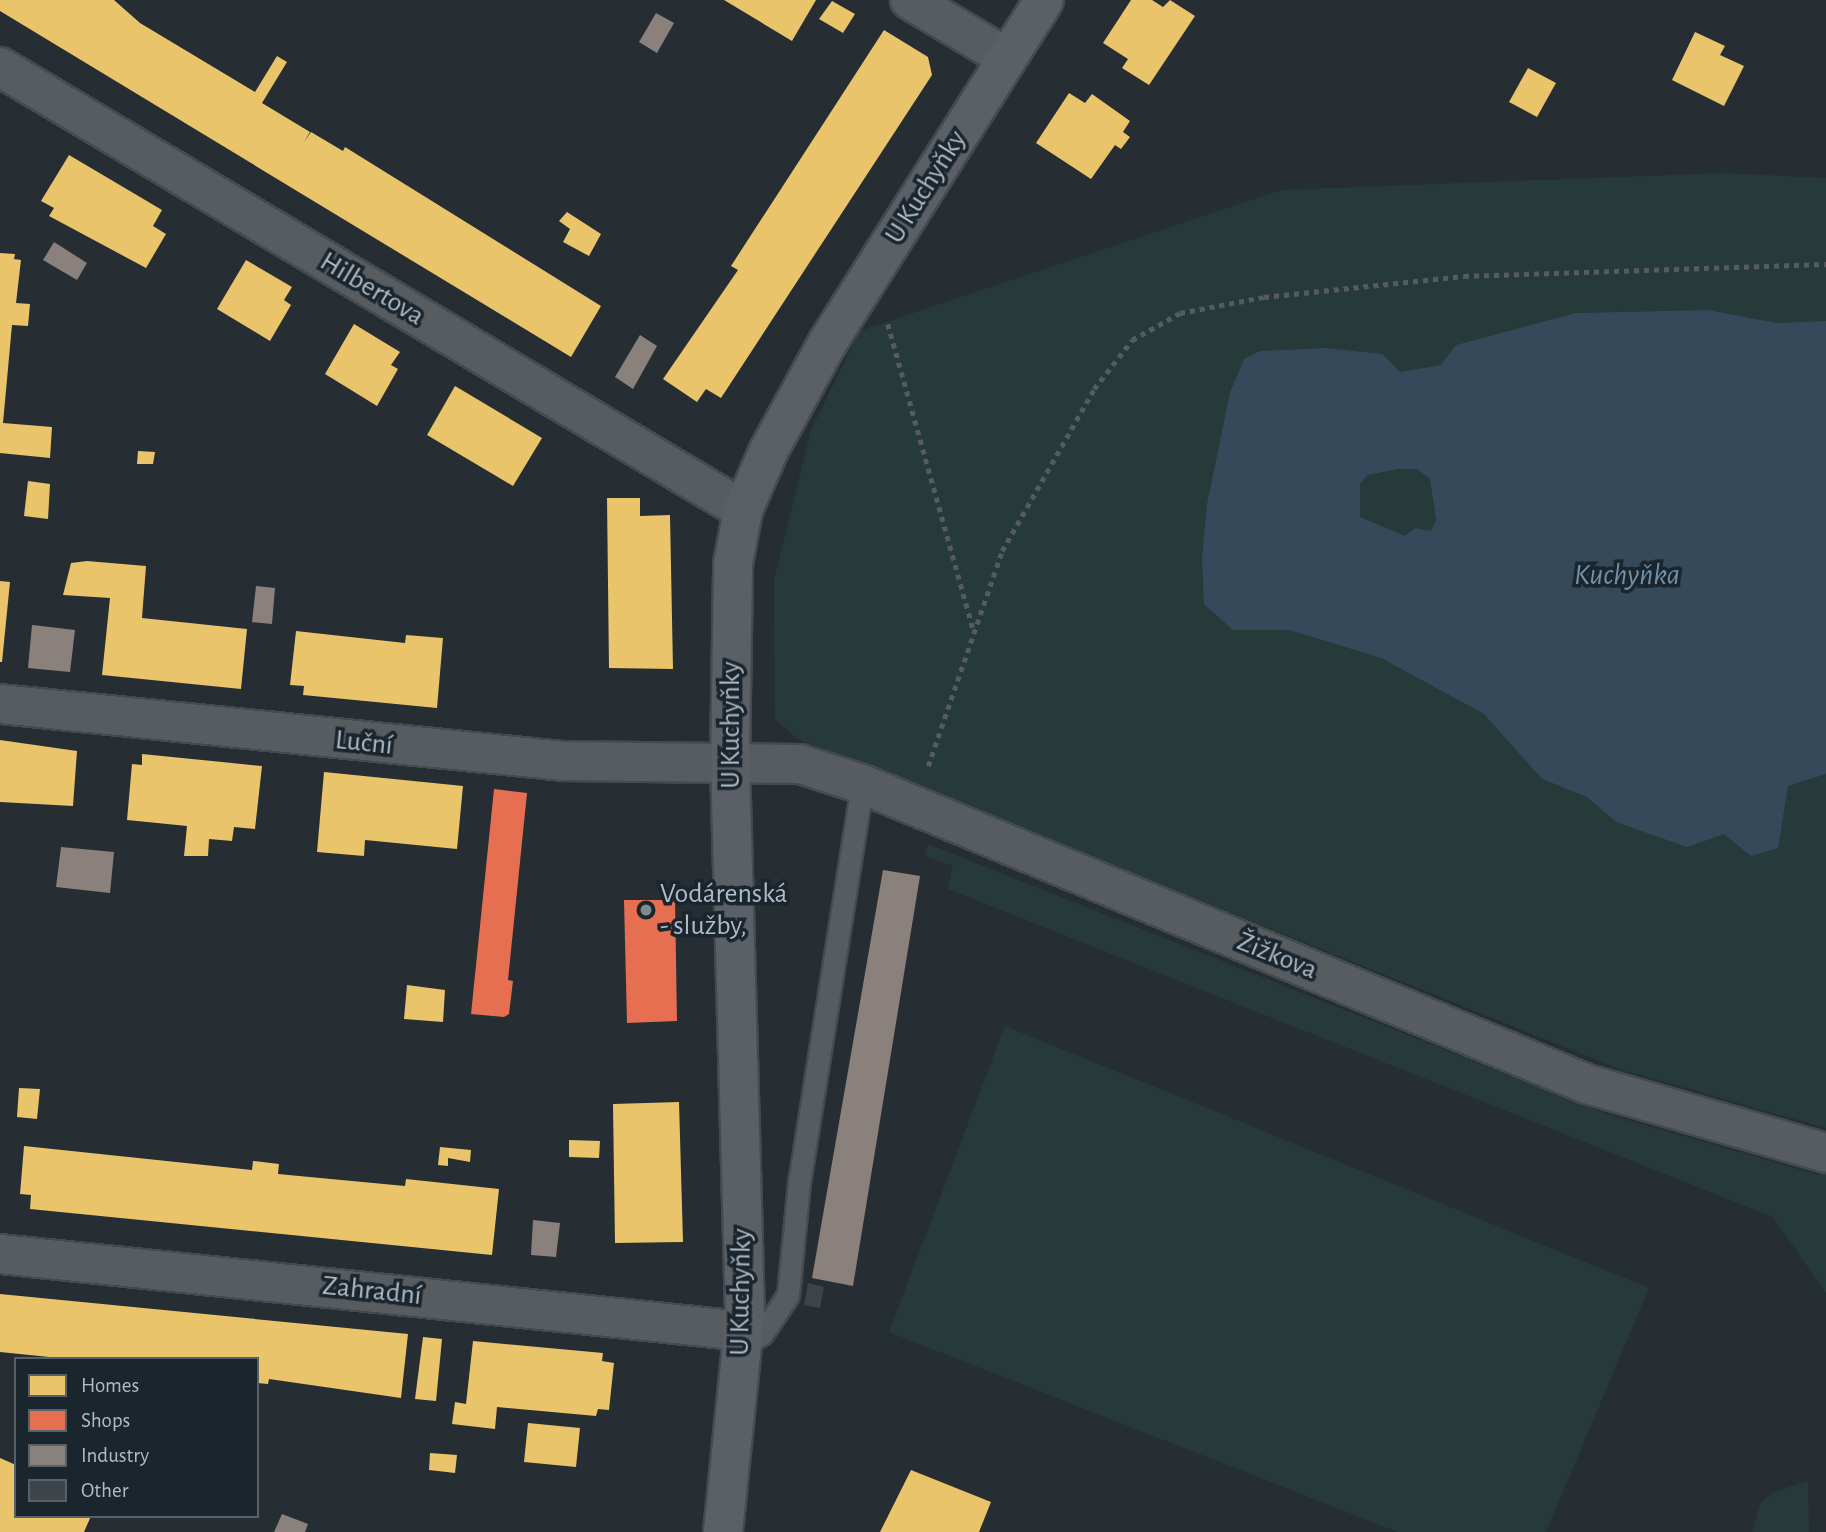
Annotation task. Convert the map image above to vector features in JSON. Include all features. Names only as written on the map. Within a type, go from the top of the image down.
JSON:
[{"type":"street","points":[[910,0],[1007,58]]},
{"type":"street","name":"U Kuchyňky","points":[[723,1532],[743,1338],[730,762],[733,564],[743,510],[769,450],[828,342],[1044,0]]},
{"type":"street","name":"Hilbertova","points":[[0,67],[743,510]]},
{"type":"street","name":"Luční","points":[[0,704],[563,761],[730,762]]},
{"type":"street","name":"Žižkova","points":[[730,762],[800,764],[862,784],[1587,1084],[1826,1153]]},
{"type":"street","name":"Zahradní","points":[[0,1254],[743,1338]]},
{"type":"lane","points":[[743,1338],[762,1334],[788,1295],[799,1183],[862,784]]},
{"type":"path","points":[[905,802],[937,748],[973,629],[1002,551],[1094,389],[1132,340],[1180,313],[1264,297],[1464,276],[1826,264]]},
{"type":"path","points":[[887,320],[973,629]]},
{"type":"green space","points":[[1723,173],[1826,178],[1826,321],[1777,323],[1708,310],[1576,313],[1456,345],[1442,365],[1400,372],[1383,354],[1326,348],[1260,351],[1244,359],[1230,392],[1207,504],[1202,557],[1233,630],[1289,630],[1381,658],[1484,714],[1542,779],[1587,797],[1616,822],[1724,834],[1751,856],[1788,786],[1826,774],[1826,1128],[1622,1070],[798,739],[775,719],[774,579],[811,430],[860,331],[1281,190]]},
{"type":"green space","points":[[1399,469],[1417,469],[1430,479],[1436,520],[1431,531],[1415,528],[1405,536],[1360,517],[1360,484],[1368,475]]},
{"type":"green space","points":[[928,844],[1606,1114],[1819,1175],[1826,1164],[1826,1293],[1773,1217],[948,889],[953,866],[925,856]]},
{"type":"green space","points":[[1005,1026],[1649,1288],[1546,1532],[1398,1532],[889,1332]]},
{"type":"green space","points":[[1808,1481],[1809,1532],[1752,1532],[1760,1504],[1773,1492]]},
{"type":"water","name":"Kuchyňka","points":[[1708,310],[1777,323],[1826,321],[1826,774],[1788,786],[1778,848],[1751,856],[1724,834],[1687,847],[1616,822],[1587,797],[1542,779],[1484,714],[1381,658],[1289,630],[1233,630],[1204,604],[1202,557],[1207,504],[1230,392],[1244,359],[1260,351],[1326,348],[1383,354],[1400,372],[1441,365],[1456,345],[1576,313]],"holes":[[[1399,469],[1417,469],[1430,479],[1436,520],[1431,531],[1415,528],[1405,536],[1360,517],[1360,484],[1368,475]]]},
{"type":"building: Homes","points":[[0,0],[114,0],[140,23],[255,92],[277,56],[287,62],[262,103],[310,132],[304,142],[311,132],[343,151],[345,147],[601,306],[571,357],[0,11]]},
{"type":"building: Homes","points":[[724,0],[816,0],[792,41]]},
{"type":"building: Homes","points":[[1131,0],[1152,0],[1163,7],[1170,0],[1195,16],[1149,85],[1122,68],[1128,59],[1103,43]]},
{"type":"building: Homes","points":[[832,1],[855,14],[843,33],[819,19]]},
{"type":"building: Homes","points":[[884,30],[928,57],[932,75],[721,398],[706,389],[697,402],[663,379],[738,270],[731,266]]},
{"type":"building: Homes","points":[[1695,32],[1725,46],[1720,55],[1744,66],[1724,106],[1672,80]]},
{"type":"building: Homes","points":[[1528,68],[1556,83],[1537,117],[1509,102]]},
{"type":"building: Homes","points":[[1069,93],[1085,103],[1092,94],[1130,121],[1123,132],[1130,137],[1121,149],[1115,145],[1091,179],[1036,143]]},
{"type":"building: Homes","points":[[69,155],[162,210],[153,226],[166,234],[146,268],[49,216],[54,208],[41,201]]},
{"type":"building: Homes","points":[[567,212],[601,234],[589,256],[563,242],[570,229],[559,221]]},
{"type":"building: Homes","points":[[0,253],[15,254],[14,259],[21,260],[16,303],[30,304],[28,326],[12,325],[3,423],[52,427],[50,458],[0,453]]},
{"type":"building: Homes","points":[[246,260],[292,287],[284,300],[291,305],[270,341],[217,309]]},
{"type":"building: Homes","points":[[354,324],[400,352],[391,365],[398,369],[377,406],[325,374]]},
{"type":"building: Homes","points":[[455,386],[542,438],[513,486],[427,435]]},
{"type":"building: Homes","points":[[138,451],[155,452],[153,464],[137,464]]},
{"type":"building: Homes","points":[[28,481],[50,484],[48,519],[24,516]]},
{"type":"building: Homes","points":[[607,498],[640,498],[640,516],[670,515],[673,669],[609,668]]},
{"type":"building: Homes","points":[[87,561],[146,566],[142,618],[247,629],[241,689],[102,675],[110,598],[63,595],[71,563]]},
{"type":"building: Homes","points":[[0,581],[10,582],[2,662],[0,662]]},
{"type":"building: Homes","points":[[296,631],[405,643],[406,635],[443,638],[437,708],[303,695],[304,686],[290,685]]},
{"type":"building: Homes","points":[[0,740],[77,751],[73,806],[0,802]]},
{"type":"building: Homes","points":[[142,754],[262,766],[255,829],[234,827],[232,841],[209,839],[208,856],[184,856],[187,826],[127,820],[132,764],[142,765]]},
{"type":"building: Homes","points":[[324,772],[463,786],[457,849],[365,840],[364,856],[317,852]]},
{"type":"building: Homes","points":[[407,985],[445,990],[443,1022],[404,1019]]},
{"type":"building: Homes","points":[[19,1088],[40,1089],[37,1119],[17,1117]]},
{"type":"building: Homes","points":[[679,1102],[683,1242],[615,1243],[613,1104]]},
{"type":"building: Homes","points":[[569,1140],[600,1141],[599,1158],[569,1157]]},
{"type":"building: Homes","points":[[24,1146],[252,1170],[253,1161],[279,1164],[278,1174],[405,1186],[406,1179],[499,1189],[492,1255],[30,1209],[31,1195],[20,1194]]},
{"type":"building: Homes","points":[[440,1147],[471,1150],[470,1162],[448,1158],[448,1166],[438,1165]]},
{"type":"building: Homes","points":[[0,1294],[408,1334],[401,1398],[269,1379],[268,1384],[259,1383],[259,1357],[49,1357],[0,1352]]},
{"type":"building: Homes","points":[[423,1337],[442,1339],[436,1401],[415,1399]]},
{"type":"building: Homes","points":[[473,1341],[603,1353],[602,1361],[614,1363],[609,1410],[598,1409],[596,1416],[497,1407],[495,1429],[452,1424],[455,1402],[466,1404]]},
{"type":"building: Homes","points":[[528,1423],[580,1428],[576,1467],[524,1462]]},
{"type":"building: Homes","points":[[430,1453],[457,1455],[455,1473],[429,1470]]},
{"type":"building: Homes","points":[[0,1458],[14,1464],[14,1518],[90,1518],[84,1532],[0,1532]]},
{"type":"building: Homes","points":[[911,1470],[991,1502],[979,1532],[880,1532]]},
{"type":"building: Shops","points":[[494,789],[527,793],[508,980],[513,981],[509,1014],[504,1017],[471,1014]]},
{"type":"building: Shops","points":[[624,900],[675,900],[677,1021],[627,1023]]},
{"type":"building: Industry","points":[[656,13],[674,23],[657,53],[639,42]]},
{"type":"building: Industry","points":[[54,242],[87,263],[77,280],[43,260]]},
{"type":"building: Industry","points":[[640,335],[657,346],[633,389],[615,377]]},
{"type":"building: Industry","points":[[256,586],[275,588],[272,624],[252,622]]},
{"type":"building: Industry","points":[[32,625],[75,630],[70,672],[28,668]]},
{"type":"building: Industry","points":[[61,847],[114,852],[110,893],[56,887]]},
{"type":"building: Industry","points":[[883,870],[920,876],[853,1286],[812,1278]]},
{"type":"building: Industry","points":[[533,1220],[560,1223],[556,1257],[531,1255]]},
{"type":"building: Industry","points":[[282,1514],[308,1524],[305,1532],[274,1532]]},
{"type":"building: Other","points":[[808,1283],[824,1287],[820,1308],[804,1305]]},
{"type":"place","name":"Vodárenská - služby,","points":[[646,910]]}]
